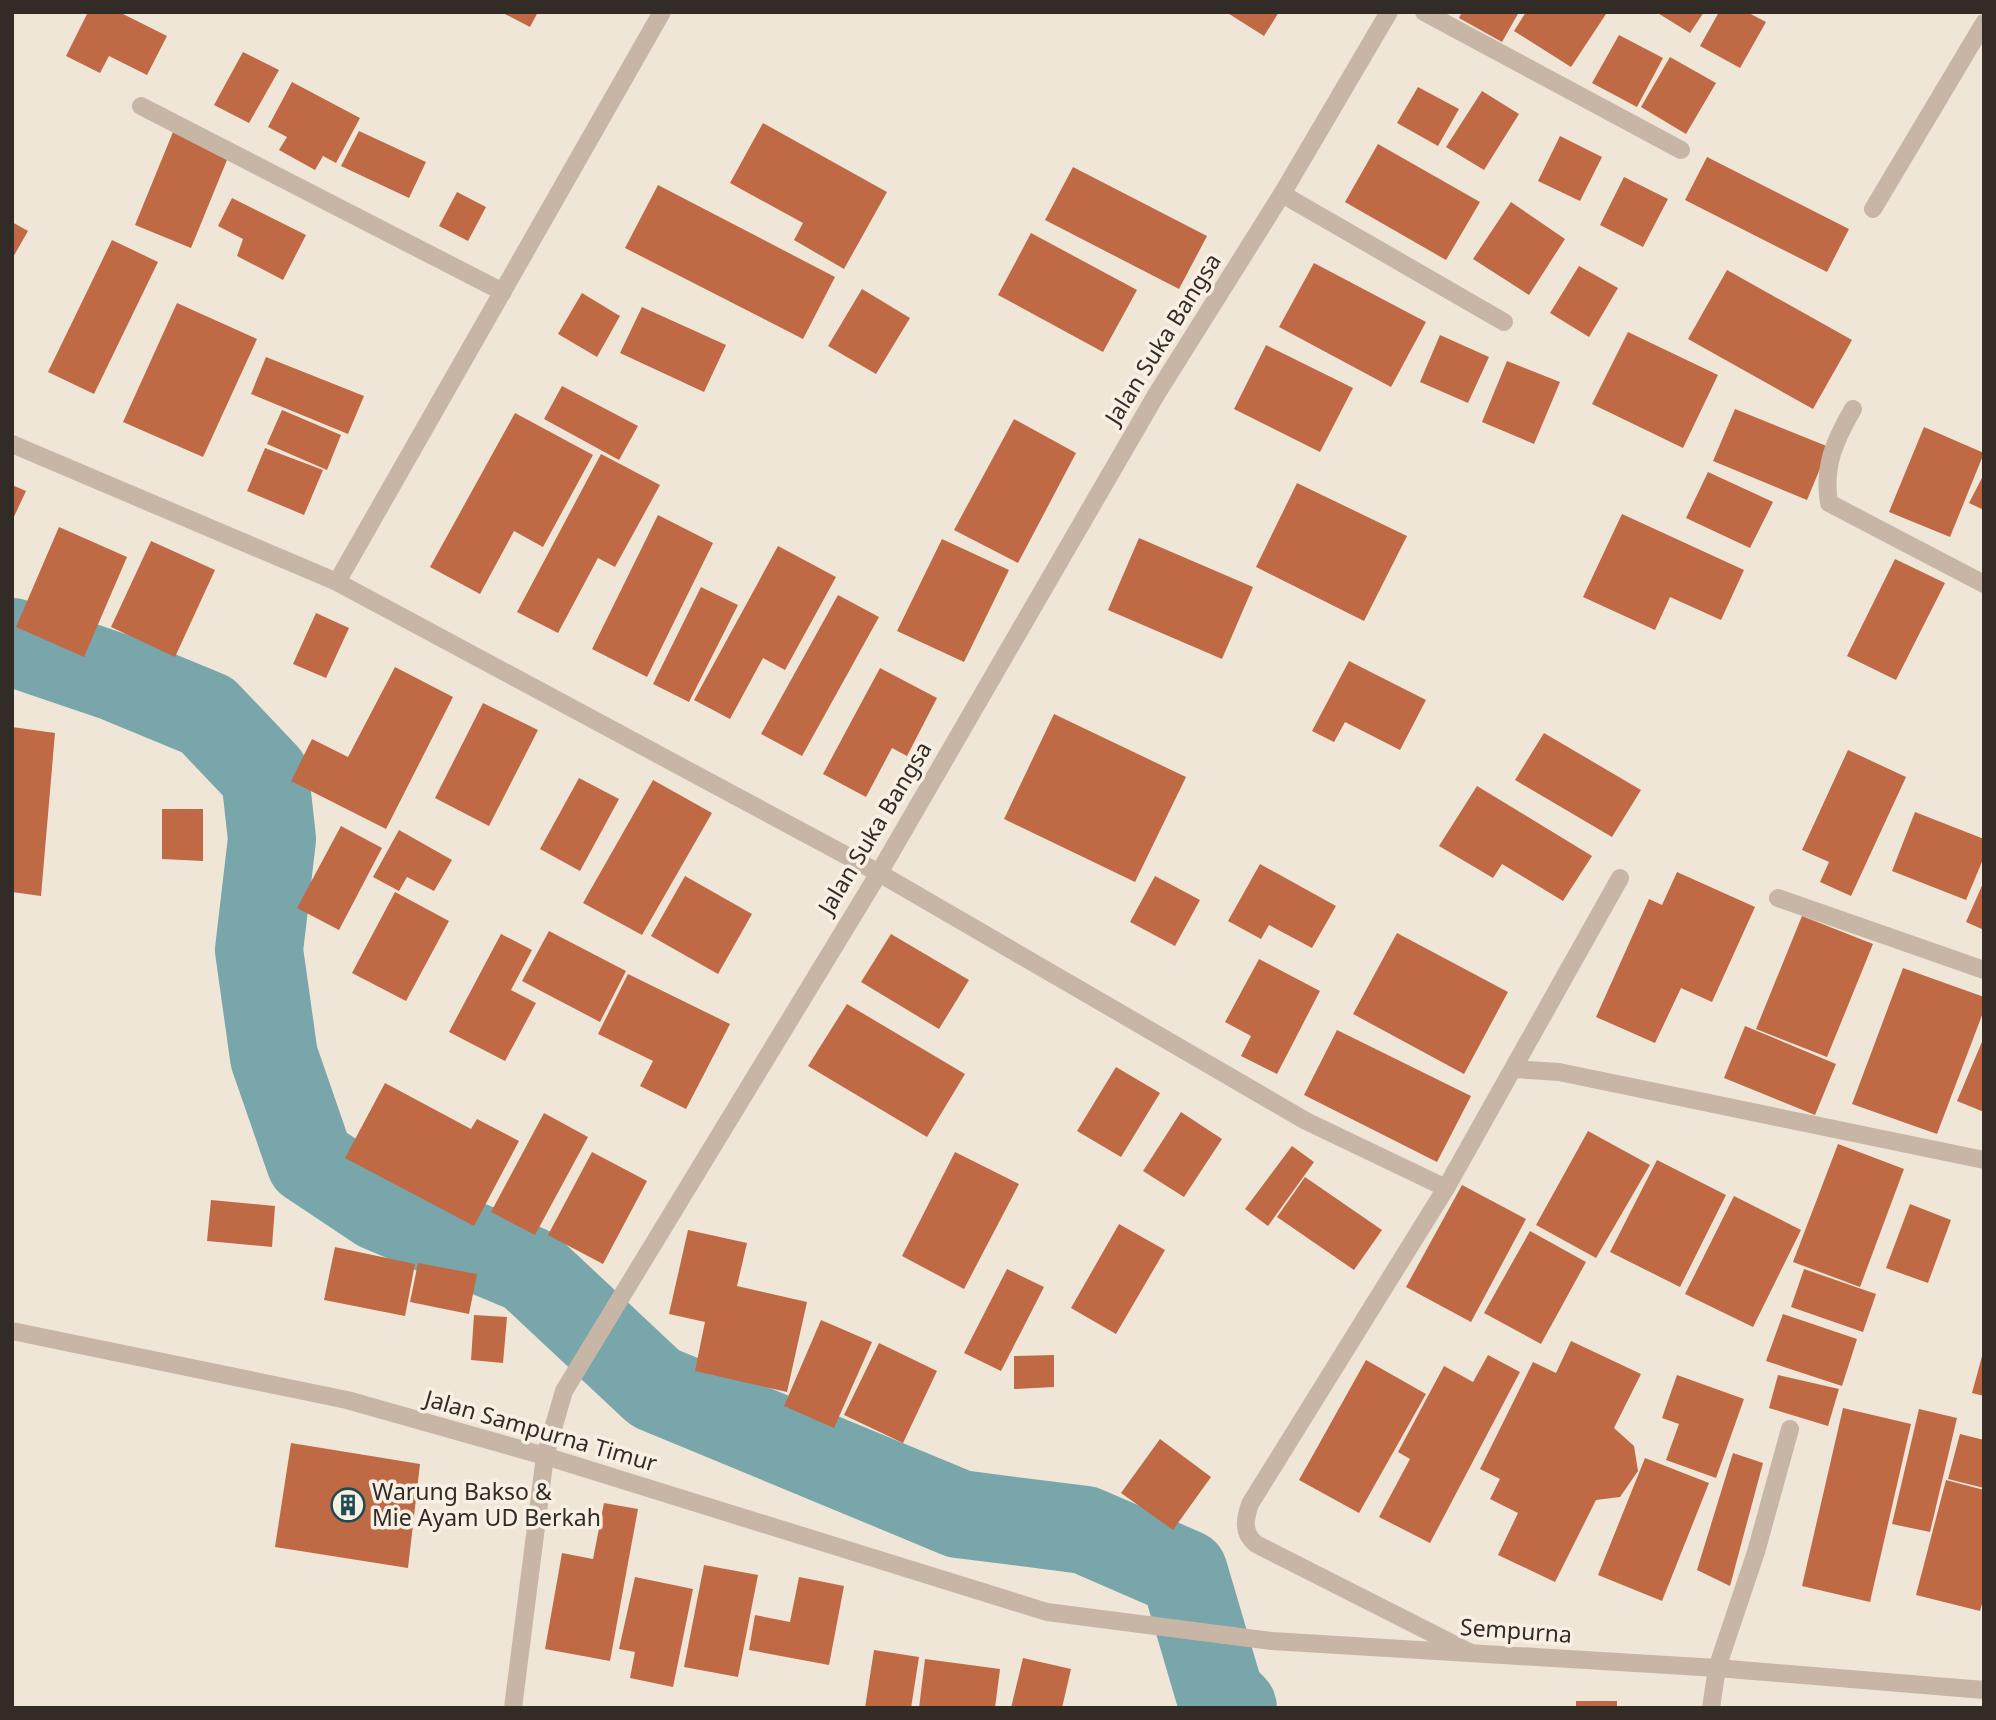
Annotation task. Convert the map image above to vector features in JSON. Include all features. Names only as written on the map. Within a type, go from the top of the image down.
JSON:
[{"type":"street","name":"Jalan Suka Bangsa","points":[[513,1708],[545,1456],[564,1391],[879,873],[1156,395],[1282,194],[1389,12]]},
{"type":"street","points":[[1424,12],[1681,150]]},
{"type":"street","points":[[337,582],[661,13]]},
{"type":"street","points":[[1873,209],[1984,23]]},
{"type":"street","points":[[141,106],[503,292]]},
{"type":"street","points":[[1282,194],[1504,322]]},
{"type":"street","points":[[1853,409],[1833,442],[1825,481],[1829,503],[1984,584]]},
{"type":"street","points":[[12,444],[337,582],[879,873],[1306,1121],[1446,1188]]},
{"type":"street","points":[[1469,1652],[1256,1544],[1249,1538],[1245,1521],[1250,1504],[1446,1188],[1620,878]]},
{"type":"street","points":[[1778,898],[1984,970]]},
{"type":"street","points":[[1514,1069],[1559,1072],[1984,1160]]},
{"type":"street","name":"Jalan Sampurna Timur","points":[[12,1331],[347,1400],[545,1456],[1047,1612]]},
{"type":"street","points":[[1711,1708],[1717,1668],[1756,1552],[1790,1429]]},
{"type":"street","name":"Sempurna","points":[[1047,1612],[1272,1641],[1717,1668],[1984,1690]]},
{"type":"building","points":[[88,12],[119,12],[167,36],[147,75],[109,56],[100,73],[66,56]]},
{"type":"building","points":[[501,12],[538,12],[530,27]]},
{"type":"building","points":[[1226,12],[1279,12],[1264,36]]},
{"type":"building","points":[[1462,12],[1519,12],[1502,42],[1459,18]]},
{"type":"building","points":[[1526,12],[1606,14],[1571,67],[1514,31]]},
{"type":"building","points":[[1656,12],[1704,12],[1690,33]]},
{"type":"building","points":[[1719,12],[1747,12],[1766,22],[1740,68],[1700,46]]},
{"type":"building","points":[[1619,35],[1663,58],[1637,107],[1592,83]]},
{"type":"building","points":[[243,52],[279,70],[249,123],[214,105]]},
{"type":"building","points":[[1670,57],[1716,83],[1686,134],[1641,107]]},
{"type":"building","points":[[292,82],[360,118],[336,163],[323,156],[315,170],[279,150],[287,137],[268,127]]},
{"type":"building","points":[[1418,87],[1459,109],[1438,146],[1397,123]]},
{"type":"building","points":[[1482,91],[1519,114],[1484,170],[1446,147]]},
{"type":"building","points":[[763,123],[887,192],[844,269],[794,240],[803,223],[730,183]]},
{"type":"building","points":[[359,131],[426,162],[409,198],[341,166]]},
{"type":"building","points":[[173,132],[229,155],[191,248],[135,225]]},
{"type":"building","points":[[1560,136],[1602,157],[1580,201],[1538,181]]},
{"type":"building","points":[[1378,144],[1480,202],[1446,260],[1345,202]]},
{"type":"building","points":[[1707,157],[1849,229],[1827,272],[1685,200]]},
{"type":"building","points":[[1073,167],[1207,236],[1179,289],[1045,220]]},
{"type":"building","points":[[1624,177],[1668,199],[1643,247],[1600,225]]},
{"type":"building","points":[[658,185],[835,277],[803,339],[625,248]]},
{"type":"building","points":[[457,192],[486,207],[468,241],[439,226]]},
{"type":"building","points":[[232,198],[306,235],[283,280],[237,256],[243,239],[218,226]]},
{"type":"building","points":[[1511,202],[1565,239],[1529,295],[1473,259]]},
{"type":"building","points":[[12,222],[28,231],[12,259]]},
{"type":"building","points":[[1031,233],[1137,290],[1103,352],[998,295]]},
{"type":"building","points":[[112,240],[158,262],[94,394],[48,372]]},
{"type":"building","points":[[1314,263],[1426,322],[1391,387],[1279,327]]},
{"type":"building","points":[[1579,266],[1618,288],[1589,337],[1550,313]]},
{"type":"building","points":[[1727,270],[1852,340],[1813,409],[1688,339]]},
{"type":"building","points":[[862,289],[910,318],[876,374],[828,346]]},
{"type":"building","points":[[582,293],[620,316],[597,357],[558,334]]},
{"type":"building","points":[[177,303],[257,339],[203,457],[123,422]]},
{"type":"building","points":[[642,307],[726,345],[704,392],[620,353]]},
{"type":"building","points":[[1628,332],[1718,375],[1683,448],[1592,404]]},
{"type":"building","points":[[1440,335],[1489,357],[1468,403],[1420,382]]},
{"type":"building","points":[[1266,345],[1353,388],[1320,452],[1234,409]]},
{"type":"building","points":[[266,357],[364,396],[348,434],[251,394]]},
{"type":"building","points":[[1507,361],[1560,382],[1534,444],[1482,422]]},
{"type":"building","points":[[562,386],[638,426],[619,460],[544,419]]},
{"type":"building","points":[[1735,409],[1829,447],[1807,500],[1713,461]]},
{"type":"building","points":[[282,410],[341,435],[327,470],[267,444]]},
{"type":"building","points":[[515,413],[593,455],[543,547],[514,531],[480,594],[430,567]]},
{"type":"building","points":[[1014,419],[1076,453],[1018,563],[954,530]]},
{"type":"building","points":[[1924,427],[1984,453],[1950,537],[1889,512]]},
{"type":"building","points":[[265,448],[323,470],[304,515],[247,491]]},
{"type":"building","points":[[601,454],[660,485],[615,567],[598,558],[558,633],[517,612]]},
{"type":"building","points":[[1708,472],[1773,502],[1750,548],[1686,518]]},
{"type":"building","points":[[1984,474],[1984,510],[1969,503]]},
{"type":"building","points":[[1297,483],[1407,536],[1364,621],[1256,567]]},
{"type":"building","points":[[12,485],[26,491],[12,521]]},
{"type":"building","points":[[1622,514],[1744,570],[1721,620],[1670,597],[1655,630],[1583,597]]},
{"type":"building","points":[[658,515],[713,543],[647,677],[592,649]]},
{"type":"building","points":[[59,527],[127,557],[84,657],[16,627]]},
{"type":"building","points":[[1139,538],[1253,587],[1222,659],[1108,610]]},
{"type":"building","points":[[942,539],[1009,570],[964,662],[897,631]]},
{"type":"building","points":[[151,541],[215,570],[175,657],[111,627]]},
{"type":"building","points":[[778,546],[836,577],[785,670],[763,658],[730,719],[694,700]]},
{"type":"building","points":[[1895,559],[1945,583],[1896,680],[1847,656]]},
{"type":"building","points":[[701,587],[738,605],[689,702],[653,684]]},
{"type":"building","points":[[838,595],[879,617],[802,756],[761,734]]},
{"type":"building","points":[[316,613],[349,628],[326,678],[293,664]]},
{"type":"building","points":[[1349,661],[1426,700],[1400,750],[1345,722],[1334,742],[1312,731]]},
{"type":"building","points":[[395,667],[453,697],[386,829],[291,781],[312,739],[348,757]]},
{"type":"building","points":[[880,668],[937,698],[907,756],[892,748],[866,797],[823,774]]},
{"type":"building","points":[[483,703],[538,730],[489,826],[435,798]]},
{"type":"building","points":[[1054,714],[1186,777],[1135,882],[1004,819]]},
{"type":"building","points":[[12,727],[55,733],[41,896],[12,892]]},
{"type":"building","points":[[1544,733],[1641,790],[1612,837],[1515,780]]},
{"type":"building","points":[[1848,750],[1906,777],[1851,896],[1820,882],[1829,862],[1802,850]]},
{"type":"building","points":[[579,778],[619,799],[580,871],[540,849]]},
{"type":"building","points":[[653,780],[712,813],[642,935],[583,903]]},
{"type":"building","points":[[1477,786],[1592,856],[1563,901],[1502,864],[1493,878],[1439,846]]},
{"type":"building","points":[[162,809],[203,809],[203,861],[162,859]]},
{"type":"building","points":[[1915,812],[1984,839],[1984,857],[1966,900],[1892,871]]},
{"type":"building","points":[[341,826],[382,848],[339,930],[297,908]]},
{"type":"building","points":[[399,830],[452,860],[434,891],[407,877],[399,891],[373,877]]},
{"type":"building","points":[[1260,864],[1336,906],[1312,948],[1269,925],[1261,939],[1228,921]]},
{"type":"building","points":[[1677,872],[1755,907],[1712,1002],[1681,988],[1655,1043],[1596,1017],[1649,899],[1662,905]]},
{"type":"building","points":[[685,876],[752,914],[718,974],[651,936]]},
{"type":"building","points":[[1155,876],[1200,900],[1175,946],[1130,922]]},
{"type":"building","points":[[1984,881],[1984,930],[1966,922]]},
{"type":"building","points":[[395,892],[449,921],[406,1001],[352,973]]},
{"type":"building","points":[[1802,916],[1873,944],[1827,1057],[1756,1029]]},
{"type":"building","points":[[549,931],[626,971],[600,1022],[522,981]]},
{"type":"building","points":[[1397,933],[1508,992],[1464,1074],[1353,1014]]},
{"type":"building","points":[[501,934],[532,950],[511,990],[536,1003],[505,1061],[449,1032]]},
{"type":"building","points":[[891,934],[969,980],[939,1029],[861,982]]},
{"type":"building","points":[[1259,959],[1320,991],[1277,1074],[1241,1056],[1251,1036],[1225,1022]]},
{"type":"building","points":[[1903,968],[1984,997],[1984,1010],[1937,1134],[1852,1104]]},
{"type":"building","points":[[628,974],[730,1024],[686,1109],[640,1086],[653,1061],[598,1034]]},
{"type":"building","points":[[847,1004],[965,1074],[927,1137],[808,1066]]},
{"type":"building","points":[[1745,1026],[1836,1064],[1815,1115],[1724,1078]]},
{"type":"building","points":[[1337,1030],[1471,1096],[1437,1162],[1304,1095]]},
{"type":"building","points":[[1984,1037],[1984,1112],[1957,1101]]},
{"type":"building","points":[[1116,1067],[1160,1093],[1121,1157],[1077,1131]]},
{"type":"building","points":[[385,1083],[471,1129],[477,1119],[519,1141],[474,1226],[345,1158]]},
{"type":"building","points":[[1181,1112],[1222,1139],[1184,1197],[1143,1171]]},
{"type":"building","points":[[544,1113],[588,1137],[535,1235],[491,1212]]},
{"type":"building","points":[[1588,1131],[1650,1165],[1596,1258],[1536,1225]]},
{"type":"building","points":[[1838,1144],[1904,1169],[1860,1287],[1793,1262]]},
{"type":"building","points":[[1292,1146],[1314,1162],[1268,1226],[1245,1209]]},
{"type":"building","points":[[592,1152],[647,1181],[603,1264],[548,1235]]},
{"type":"building","points":[[955,1152],[1019,1184],[964,1289],[902,1256]]},
{"type":"building","points":[[1657,1160],[1726,1195],[1680,1287],[1610,1252]]},
{"type":"building","points":[[1305,1177],[1382,1230],[1354,1270],[1277,1217]]},
{"type":"building","points":[[1462,1185],[1526,1219],[1471,1322],[1406,1287]]},
{"type":"building","points":[[1734,1196],[1801,1230],[1753,1327],[1685,1294]]},
{"type":"building","points":[[211,1200],[275,1206],[272,1247],[207,1241]]},
{"type":"building","points":[[1910,1204],[1951,1220],[1928,1283],[1886,1268]]},
{"type":"building","points":[[1119,1224],[1165,1250],[1116,1334],[1071,1308]]},
{"type":"building","points":[[688,1230],[747,1243],[737,1286],[807,1302],[787,1392],[695,1371],[705,1322],[669,1314]]},
{"type":"building","points":[[1530,1231],[1586,1262],[1541,1344],[1484,1313]]},
{"type":"building","points":[[335,1247],[415,1264],[405,1316],[324,1300]]},
{"type":"building","points":[[418,1263],[477,1274],[469,1314],[410,1302]]},
{"type":"building","points":[[1007,1269],[1044,1287],[1001,1371],[964,1353]]},
{"type":"building","points":[[1804,1269],[1876,1294],[1863,1332],[1791,1307]]},
{"type":"building","points":[[1783,1314],[1857,1339],[1842,1386],[1766,1361]]},
{"type":"building","points":[[474,1315],[507,1317],[503,1363],[471,1360]]},
{"type":"building","points":[[821,1320],[872,1342],[834,1428],[784,1406]]},
{"type":"building","points":[[1571,1341],[1641,1374],[1614,1428],[1634,1446],[1638,1471],[1620,1497],[1596,1500],[1555,1582],[1498,1555],[1518,1513],[1490,1499],[1500,1479],[1480,1469],[1533,1362],[1556,1373]]},
{"type":"building","points":[[879,1343],[937,1371],[903,1443],[844,1415]]},
{"type":"building","points":[[1984,1349],[1984,1396],[1972,1393]]},
{"type":"building","points":[[1054,1355],[1054,1387],[1014,1389],[1014,1356]]},
{"type":"building","points":[[1488,1355],[1520,1372],[1430,1543],[1379,1517],[1410,1459],[1398,1452],[1444,1366],[1473,1382]]},
{"type":"building","points":[[1366,1360],[1426,1394],[1359,1513],[1299,1480]]},
{"type":"building","points":[[1677,1375],[1744,1399],[1716,1478],[1666,1460],[1679,1424],[1662,1418]]},
{"type":"building","points":[[1778,1375],[1839,1389],[1828,1426],[1769,1408]]},
{"type":"building","points":[[1843,1408],[1911,1424],[1870,1602],[1802,1586]]},
{"type":"building","points":[[1919,1409],[1957,1418],[1930,1532],[1892,1524]]},
{"type":"building","points":[[1960,1434],[1984,1440],[1984,1488],[1948,1479]]},
{"type":"building","points":[[1160,1439],[1211,1477],[1173,1530],[1121,1493]]},
{"type":"building","name":"Warung Bakso & Mie Ayam UD Berkah","points":[[291,1443],[420,1464],[408,1568],[275,1547]]},
{"type":"building","points":[[1733,1453],[1763,1463],[1730,1586],[1697,1570]]},
{"type":"building","points":[[1645,1458],[1709,1483],[1662,1601],[1598,1575]]},
{"type":"building","points":[[1946,1480],[1984,1490],[1984,1596],[1980,1611],[1916,1595]]},
{"type":"building","points":[[604,1503],[638,1509],[610,1661],[545,1649],[562,1553],[593,1559]]},
{"type":"building","points":[[704,1565],[758,1575],[738,1677],[684,1667]]},
{"type":"building","points":[[635,1577],[693,1589],[673,1687],[630,1678],[635,1652],[619,1649]]},
{"type":"building","points":[[799,1577],[844,1586],[829,1665],[749,1650],[755,1615],[790,1622]]},
{"type":"building","points":[[874,1650],[919,1657],[911,1708],[865,1708]]},
{"type":"building","points":[[1023,1658],[1071,1669],[1062,1708],[1011,1708]]},
{"type":"building","points":[[925,1659],[1000,1669],[995,1708],[919,1708]]},
{"type":"building","points":[[1576,1701],[1617,1701],[1617,1708],[1576,1708]]},
{"type":"waterway","points":[[12,642],[115,677],[207,715],[265,776],[272,839],[259,950],[274,1057],[310,1161],[379,1207],[529,1270],[655,1388],[959,1514],[1085,1530],[1184,1573],[1220,1695],[1233,1708]]},
{"type":"place","name":"Warung Bakso & Mie Ayam UD Berkah","points":[[348,1505]]}]
